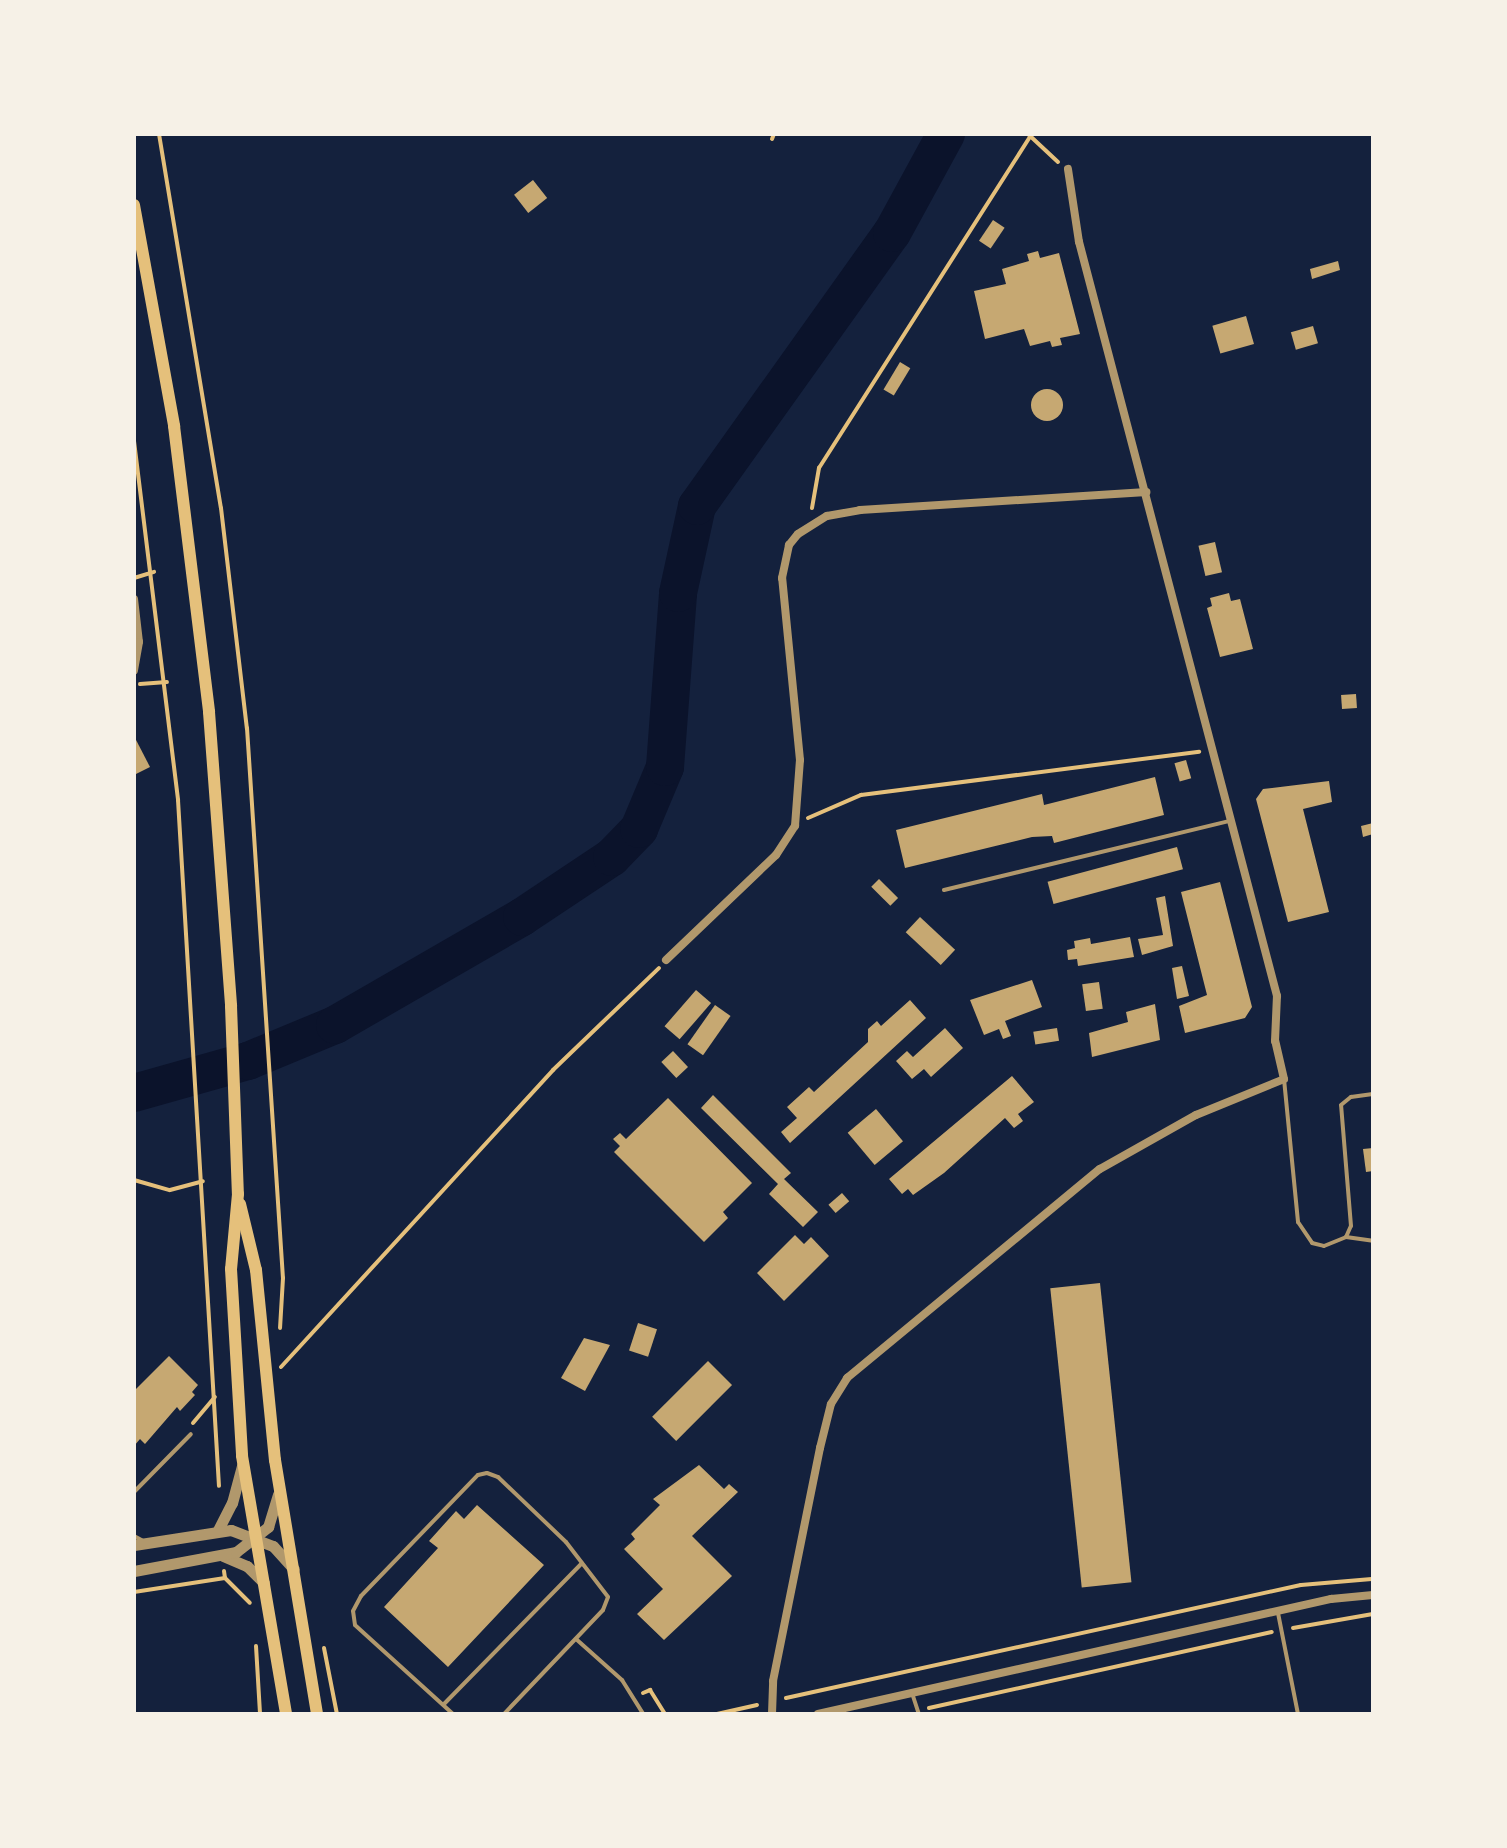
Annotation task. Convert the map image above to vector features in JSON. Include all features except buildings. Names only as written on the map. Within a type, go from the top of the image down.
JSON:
[{"type":"main road","points":[[134,205],[174,426],[195,582],[231,1006],[238,1194],[231,1269],[242,1456],[286,1714]]},
{"type":"main road","points":[[238,1194],[256,1270],[279,1487],[297,1573],[317,1714]]},
{"type":"street","points":[[772,1714],[771,1702],[820,1448],[832,1402],[847,1377],[1100,1169],[1196,1115],[1284,1079],[1275,1041],[1277,996],[1079,242],[1068,169]]},
{"type":"street","points":[[666,960],[773,858],[795,826],[801,778],[782,578],[789,545],[811,524],[860,510],[1146,492]]},
{"type":"street","points":[[134,599],[139,648],[134,671]]},
{"type":"street","points":[[218,1530],[232,1503],[242,1456]]},
{"type":"street","points":[[134,1571],[222,1556],[258,1538],[275,1514],[279,1487]]},
{"type":"street","points":[[134,1545],[218,1530],[258,1538],[282,1554],[297,1573]]},
{"type":"street","points":[[222,1556],[247,1566],[266,1585]]},
{"type":"street","points":[[818,1714],[1373,1595]]},
{"type":"lane","points":[[944,890],[1232,821]]},
{"type":"lane","points":[[1284,1079],[1302,1233],[1324,1246],[1346,1237],[1373,1241]]},
{"type":"lane","points":[[1346,1237],[1352,1206],[1339,1115],[1351,1097],[1373,1094]]},
{"type":"lane","points":[[134,1492],[191,1434]]},
{"type":"lane","points":[[453,1714],[355,1625],[353,1611],[361,1596],[478,1475],[498,1477],[582,1563],[608,1603],[504,1714]]},
{"type":"lane","points":[[134,1536],[149,1543]]},
{"type":"lane","points":[[443,1705],[582,1563]]},
{"type":"lane","points":[[1278,1613],[1298,1714]]},
{"type":"lane","points":[[576,1639],[622,1680],[643,1714]]},
{"type":"lane","points":[[912,1693],[918,1712]]},
{"type":"path","points":[[159,134],[231,588],[247,728],[283,1278],[279,1342]]},
{"type":"path","points":[[811,524],[819,468],[1029,135],[1068,169]]},
{"type":"path","points":[[134,441],[167,682],[194,1021],[219,1494]]},
{"type":"path","points":[[134,578],[154,572]]},
{"type":"path","points":[[134,685],[167,682]]},
{"type":"path","points":[[795,826],[859,795],[1213,750]]},
{"type":"path","points":[[281,1367],[553,1070],[666,960]]},
{"type":"path","points":[[134,1180],[170,1190],[203,1181]]},
{"type":"path","points":[[280,1355],[283,1382]]},
{"type":"path","points":[[195,1418],[215,1397]]},
{"type":"path","points":[[222,1556],[225,1578],[251,1606]]},
{"type":"path","points":[[134,1592],[225,1578]]},
{"type":"path","points":[[717,1714],[1301,1585],[1373,1579]]},
{"type":"path","points":[[918,1712],[1283,1630],[1373,1614]]},
{"type":"path","points":[[318,1633],[329,1660],[337,1714]]},
{"type":"path","points":[[256,1635],[260,1714]]},
{"type":"waterway","points":[[134,1093],[248,1061],[335,1025],[522,917],[612,857],[639,829],[665,767],[678,593],[697,506],[892,233],[946,134]]}]
